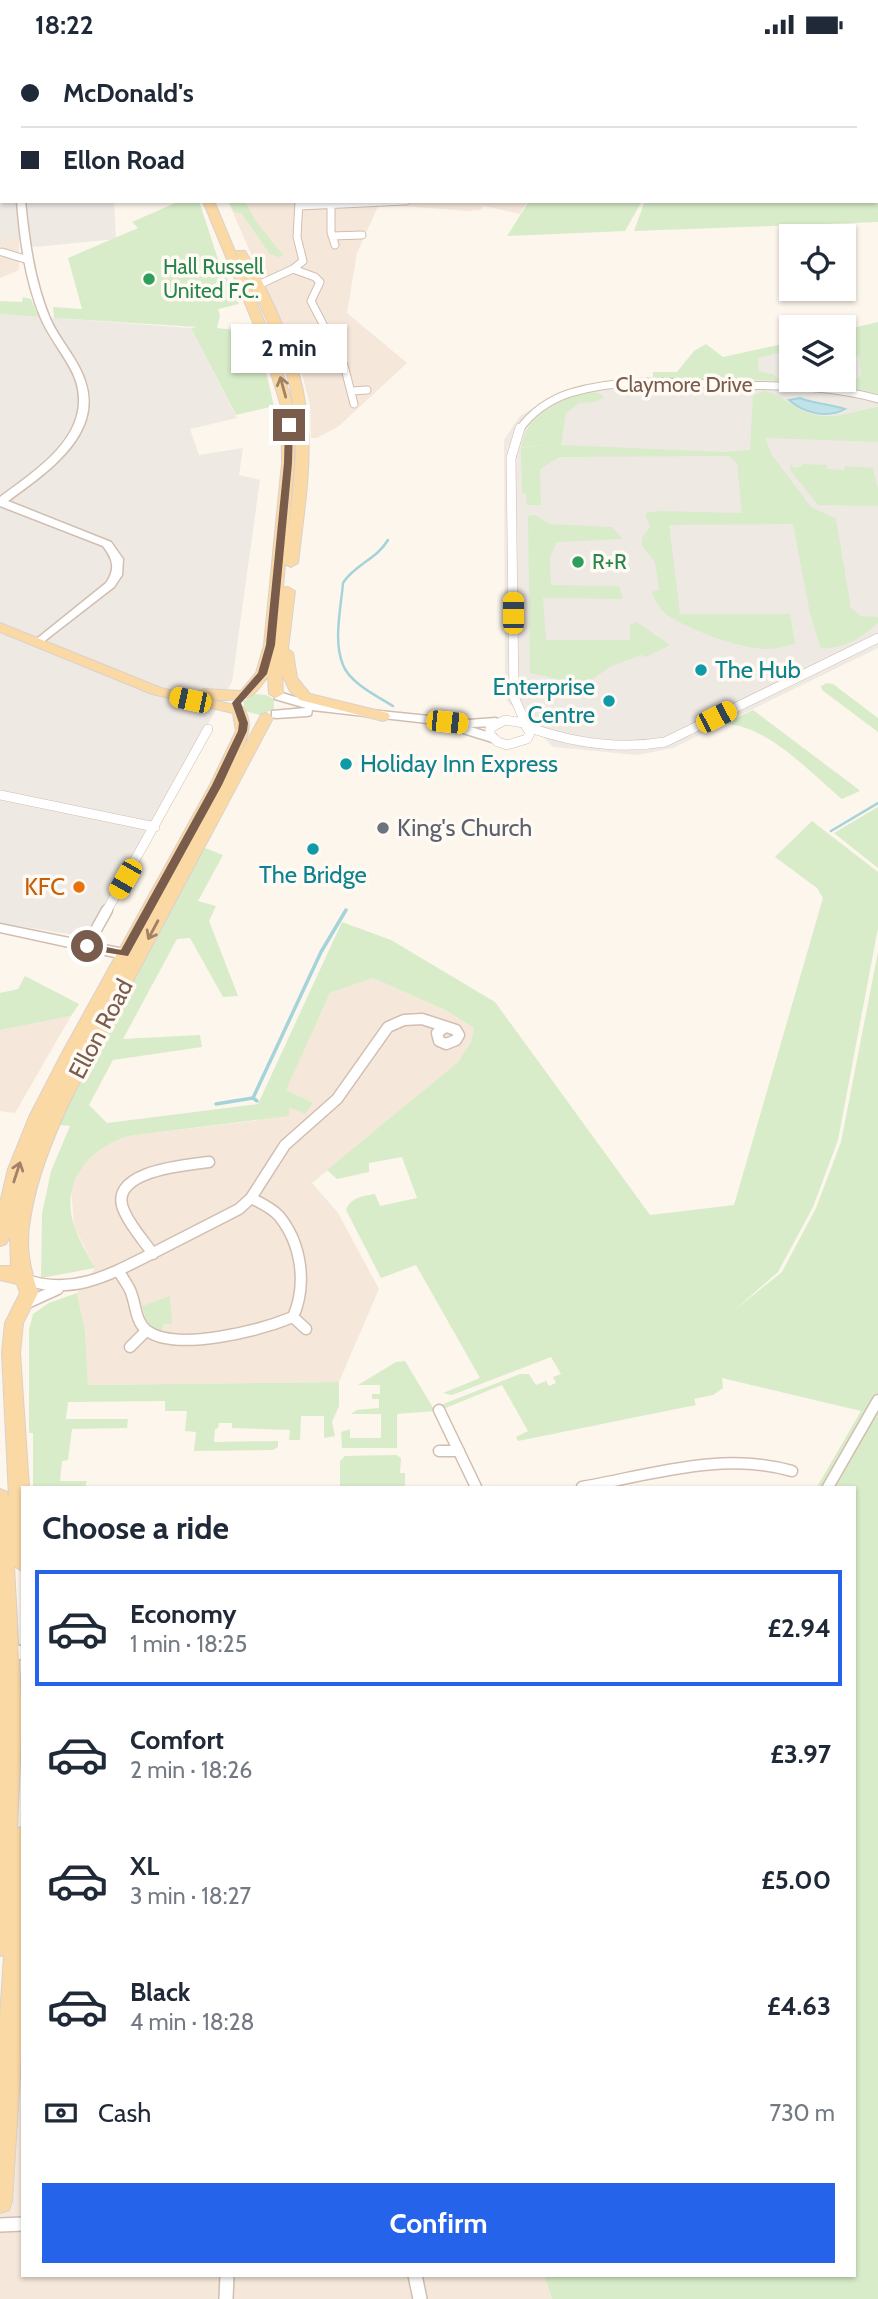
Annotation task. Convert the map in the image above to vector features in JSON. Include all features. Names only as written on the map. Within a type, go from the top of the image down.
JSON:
[{"type":"main road","name":"Ellon Road","points":[[0,1239],[17,1169],[38,1117],[238,741],[243,723],[242,703],[263,674],[271,645],[288,463],[288,406],[273,357],[209,203]]},
{"type":"main road","points":[[0,627],[157,691],[242,703],[262,690],[278,695],[275,676],[285,628],[298,503],[301,415],[296,385],[285,352],[221,203]]},
{"type":"main road","points":[[285,628],[288,677],[298,692],[318,702],[383,716]]},
{"type":"main road","name":"Ellon Road","points":[[23,1305],[29,1290],[19,1261],[19,1231],[42,1151],[74,1077],[271,716],[282,705],[278,695]]},
{"type":"main road","points":[[242,703],[254,719],[271,716]]},
{"type":"main road","points":[[0,1273],[12,1273],[24,1279]]},
{"type":"main road","points":[[0,1315],[23,1305]]},
{"type":"main road","points":[[21,1528],[11,1353],[14,1323],[23,1305]]},
{"type":"main road","points":[[0,1498],[11,1654],[9,1781],[0,1945]]},
{"type":"main road","points":[[0,2201],[21,1869]]},
{"type":"street","points":[[21,203],[27,256],[42,312],[55,340],[79,377],[83,392],[83,409],[77,431],[64,449],[0,502],[100,541],[112,548],[118,559],[117,575],[110,585],[38,643]]},
{"type":"street","points":[[256,286],[277,273],[293,269],[303,259],[297,237],[299,204],[346,203]]},
{"type":"street","points":[[331,204],[332,236],[335,245]]},
{"type":"street","points":[[332,236],[362,235]]},
{"type":"street","points":[[1,251],[27,256]]},
{"type":"street","points":[[247,267],[277,273]]},
{"type":"street","points":[[293,269],[320,282],[311,301],[341,358],[354,404]]},
{"type":"street","points":[[310,361],[341,358]]},
{"type":"street","name":"Claymore Drive","points":[[527,727],[514,697],[511,452],[518,432],[536,412],[554,401],[585,390],[640,382],[816,388],[878,399]]},
{"type":"street","points":[[352,391],[366,390]]},
{"type":"street","points":[[271,716],[303,711],[468,730],[503,744],[560,739],[628,746],[659,743],[878,638]]},
{"type":"street","points":[[278,695],[314,708],[383,716],[474,725],[515,720],[560,739]]},
{"type":"street","points":[[492,738],[490,728],[508,712],[514,697]]},
{"type":"street","points":[[520,743],[529,736],[527,727]]},
{"type":"street","points":[[87,946],[208,729]]},
{"type":"street","points":[[0,795],[155,827]]},
{"type":"street","points":[[0,928],[124,954]]},
{"type":"street","points":[[24,1279],[45,1287],[60,1288],[119,1272],[239,1209],[251,1198],[285,1145],[331,1106],[388,1027],[413,1019],[445,1027]]},
{"type":"street","points":[[153,1254],[123,1211],[126,1188],[141,1175],[182,1165],[209,1162]]},
{"type":"street","points":[[182,1165],[184,1178]]},
{"type":"street","points":[[251,1198],[278,1216],[294,1248],[303,1285],[293,1317]]},
{"type":"street","points":[[119,1272],[146,1331],[162,1336],[195,1340],[293,1317]]},
{"type":"street","points":[[23,1305],[60,1288]]},
{"type":"street","points":[[293,1317],[306,1329]]},
{"type":"street","points":[[130,1347],[146,1331]]},
{"type":"street","points":[[829,1486],[878,1400]]},
{"type":"street","points":[[439,1410],[476,1486]]},
{"type":"street","points":[[439,1451],[459,1451]]},
{"type":"street","points":[[588,1486],[730,1461],[772,1465],[792,1471]]},
{"type":"street","points":[[0,2225],[21,2224]]},
{"type":"street","points":[[226,2299],[227,2277]]},
{"type":"street","points":[[415,2277],[420,2299]]},
{"type":"shaded area","points":[[0,203],[114,203],[116,239],[35,247],[19,240],[0,237]]},
{"type":"shaded area","points":[[229,203],[526,203],[520,214],[484,206],[480,210],[466,211],[379,204],[357,253],[347,313],[407,363],[339,426],[317,438],[311,438],[310,405],[300,366]]},
{"type":"shaded area","points":[[0,237],[19,240],[19,270],[0,278]]},
{"type":"shaded area","points":[[0,314],[191,328],[237,418],[190,429],[199,455],[243,448],[239,475],[260,480],[232,682],[86,937],[0,923]]},
{"type":"shaded area","points":[[779,353],[779,381],[773,374],[759,371],[758,358]]},
{"type":"shaded area","points":[[856,356],[859,357],[861,377],[856,380]]},
{"type":"shaded area","points":[[653,378],[779,381],[779,392],[856,392],[856,389],[878,394],[878,648],[673,748],[637,755],[553,747],[507,701],[505,692],[504,440],[520,416],[548,399],[582,386]]},
{"type":"shaded area","points":[[373,978],[445,1010],[474,1028],[471,1042],[458,1062],[312,1183],[338,1213],[379,1289],[339,1382],[88,1385],[85,1331],[77,1293],[95,1268],[74,1226],[71,1188],[83,1163],[111,1141],[128,1136],[260,1120],[285,1091],[330,993]]},
{"type":"shaded area","points":[[71,1016],[15,1113],[0,1111],[0,1030]]},
{"type":"shaded area","points":[[21,1869],[21,2277],[545,2277],[552,2299],[0,2299],[0,2201]]},
{"type":"green space","points":[[175,203],[200,203],[217,256],[239,304],[218,309],[220,316],[217,328],[251,332],[265,368],[274,406],[236,415],[191,328],[197,327],[54,318],[53,307],[82,309],[68,258],[138,228],[132,222]]},
{"type":"green space","points":[[230,203],[246,203],[255,220],[283,255],[279,257],[270,254],[241,213],[234,212]]},
{"type":"green space","points":[[528,203],[641,203],[625,231],[507,236]]},
{"type":"green space","points":[[644,203],[878,203],[878,222],[634,231]]},
{"type":"green space","points":[[23,297],[31,299],[39,317],[0,314],[0,301],[22,302]]},
{"type":"green space","points":[[878,322],[878,394],[856,389],[856,379],[861,376],[859,357],[856,356],[856,327]]},
{"type":"green space","points":[[706,344],[723,357],[779,345],[779,353],[758,358],[759,371],[773,374],[779,381],[653,378],[653,372],[677,372],[694,351]]},
{"type":"green space","points":[[763,391],[774,394],[806,412],[821,416],[837,416],[878,407],[878,442],[765,438],[772,455],[811,507],[836,519],[851,608],[861,616],[878,617],[878,623],[859,638],[838,647],[821,648],[810,614],[793,524],[669,525],[680,614],[790,614],[795,644],[767,649],[730,642],[677,621],[664,613],[658,605],[652,592],[659,590],[655,562],[642,546],[642,539],[650,526],[646,513],[742,513],[737,463],[728,456],[560,457],[540,469],[541,505],[527,505],[526,495],[522,492],[521,448],[545,445],[521,447],[526,431],[542,413],[569,397],[589,392],[604,397],[595,402],[580,403],[566,413],[561,445],[726,452],[750,450],[753,396]]},
{"type":"green space","points":[[791,464],[794,468],[803,466],[802,464],[827,465],[827,469],[844,470],[845,466],[873,468],[878,488],[878,506],[818,505],[790,470]]},
{"type":"green space","points":[[535,515],[550,524],[612,527],[623,539],[557,542],[550,557],[551,585],[619,586],[623,599],[543,598],[546,640],[628,640],[630,625],[637,622],[670,645],[646,657],[641,655],[610,667],[584,685],[530,673],[528,516]]},
{"type":"green space","points":[[833,684],[878,718],[878,732],[822,690],[821,686]]},
{"type":"green space","points":[[255,694],[274,699],[274,709],[260,715],[245,711],[243,701]]},
{"type":"green space","points":[[753,710],[860,791],[842,799],[772,741],[740,726],[724,724]]},
{"type":"green space","points":[[878,807],[878,868],[834,833]]},
{"type":"green space","points":[[812,821],[878,872],[878,928],[838,1140],[813,1207],[778,1272],[736,1309],[782,1272],[816,1208],[841,1142],[878,952],[878,2299],[552,2299],[545,2277],[856,2277],[856,1486],[818,1486],[861,1411],[722,1378],[723,1388],[713,1395],[694,1399],[696,1405],[518,1441],[516,1437],[528,1431],[502,1385],[443,1409],[443,1404],[520,1374],[529,1374],[536,1385],[546,1381],[549,1386],[556,1383],[553,1377],[561,1374],[551,1357],[452,1395],[443,1393],[480,1378],[416,1265],[381,1278],[346,1210],[354,1200],[375,1194],[380,1206],[417,1198],[402,1157],[369,1163],[369,1172],[337,1179],[327,1170],[458,1062],[471,1042],[474,1028],[445,1010],[373,978],[330,993],[286,1090],[313,1103],[305,1114],[289,1107],[289,1116],[128,1136],[113,1142],[89,1159],[74,1183],[71,1212],[77,1233],[95,1268],[41,1278],[42,1214],[51,1171],[70,1126],[58,1125],[205,848],[223,855],[198,901],[216,906],[209,921],[238,996],[223,997],[190,938],[177,939],[123,1039],[200,1035],[202,1047],[113,1060],[89,1105],[107,1123],[258,1104],[342,922],[391,940],[495,1002],[650,1215],[734,1205],[823,898],[817,888],[775,857]]},
{"type":"green space","points":[[25,976],[79,1004],[71,1016],[0,1030],[0,993],[18,989]]},
{"type":"green space","points":[[77,1293],[85,1331],[88,1385],[339,1382],[339,1406],[332,1422],[335,1436],[324,1438],[324,1416],[301,1416],[300,1440],[289,1440],[290,1430],[232,1428],[232,1423],[219,1423],[215,1429],[214,1442],[278,1441],[278,1447],[273,1450],[194,1451],[196,1432],[185,1431],[187,1411],[165,1411],[165,1401],[68,1402],[66,1419],[128,1419],[127,1428],[72,1429],[68,1460],[62,1461],[60,1481],[87,1481],[85,1486],[33,1486],[33,1433],[29,1433],[29,1330],[33,1314],[49,1303]]},
{"type":"green space","points":[[170,1296],[172,1324],[164,1324],[161,1332],[148,1326],[142,1306]]},
{"type":"green space","points":[[405,1361],[435,1411],[397,1414],[397,1448],[342,1448],[341,1432],[350,1429],[350,1438],[381,1438],[381,1414],[351,1414],[357,1410],[379,1408],[379,1399],[372,1399],[372,1394],[380,1394],[380,1385],[358,1385],[396,1362]]},
{"type":"green space","points":[[396,1455],[401,1458],[400,1473],[405,1473],[405,1486],[340,1486],[340,1461],[345,1456]]},
{"type":"water","points":[[800,398],[845,409],[831,414],[816,413],[789,400]]},
{"type":"waterway","points":[[388,540],[343,583],[338,646],[343,665],[352,678],[393,706]]},
{"type":"waterway","points":[[831,831],[878,803]]},
{"type":"waterway","points":[[253,1098],[321,952],[346,910]]},
{"type":"waterway","points":[[216,1104],[253,1098]]},
{"type":"waterway","points":[[253,1098],[257,1101]]},
{"type":"place","name":"Hall Russell United F.C.","points":[[149,279]]},
{"type":"place","name":"R+R","points":[[578,562]]},
{"type":"place","name":"The Hub","points":[[701,670]]},
{"type":"place","name":"Enterprise Centre","points":[[609,701]]},
{"type":"place","name":"Holiday Inn Express","points":[[346,764]]},
{"type":"place","name":"King's Church","points":[[383,828]]},
{"type":"place","name":"The Bridge","points":[[313,849]]},
{"type":"place","name":"KFC","points":[[79,887]]},
{"type":"route","points":[[87,946],[124,954],[217,785],[243,731],[236,703],[263,674],[271,645],[288,463],[289,425]]}]
